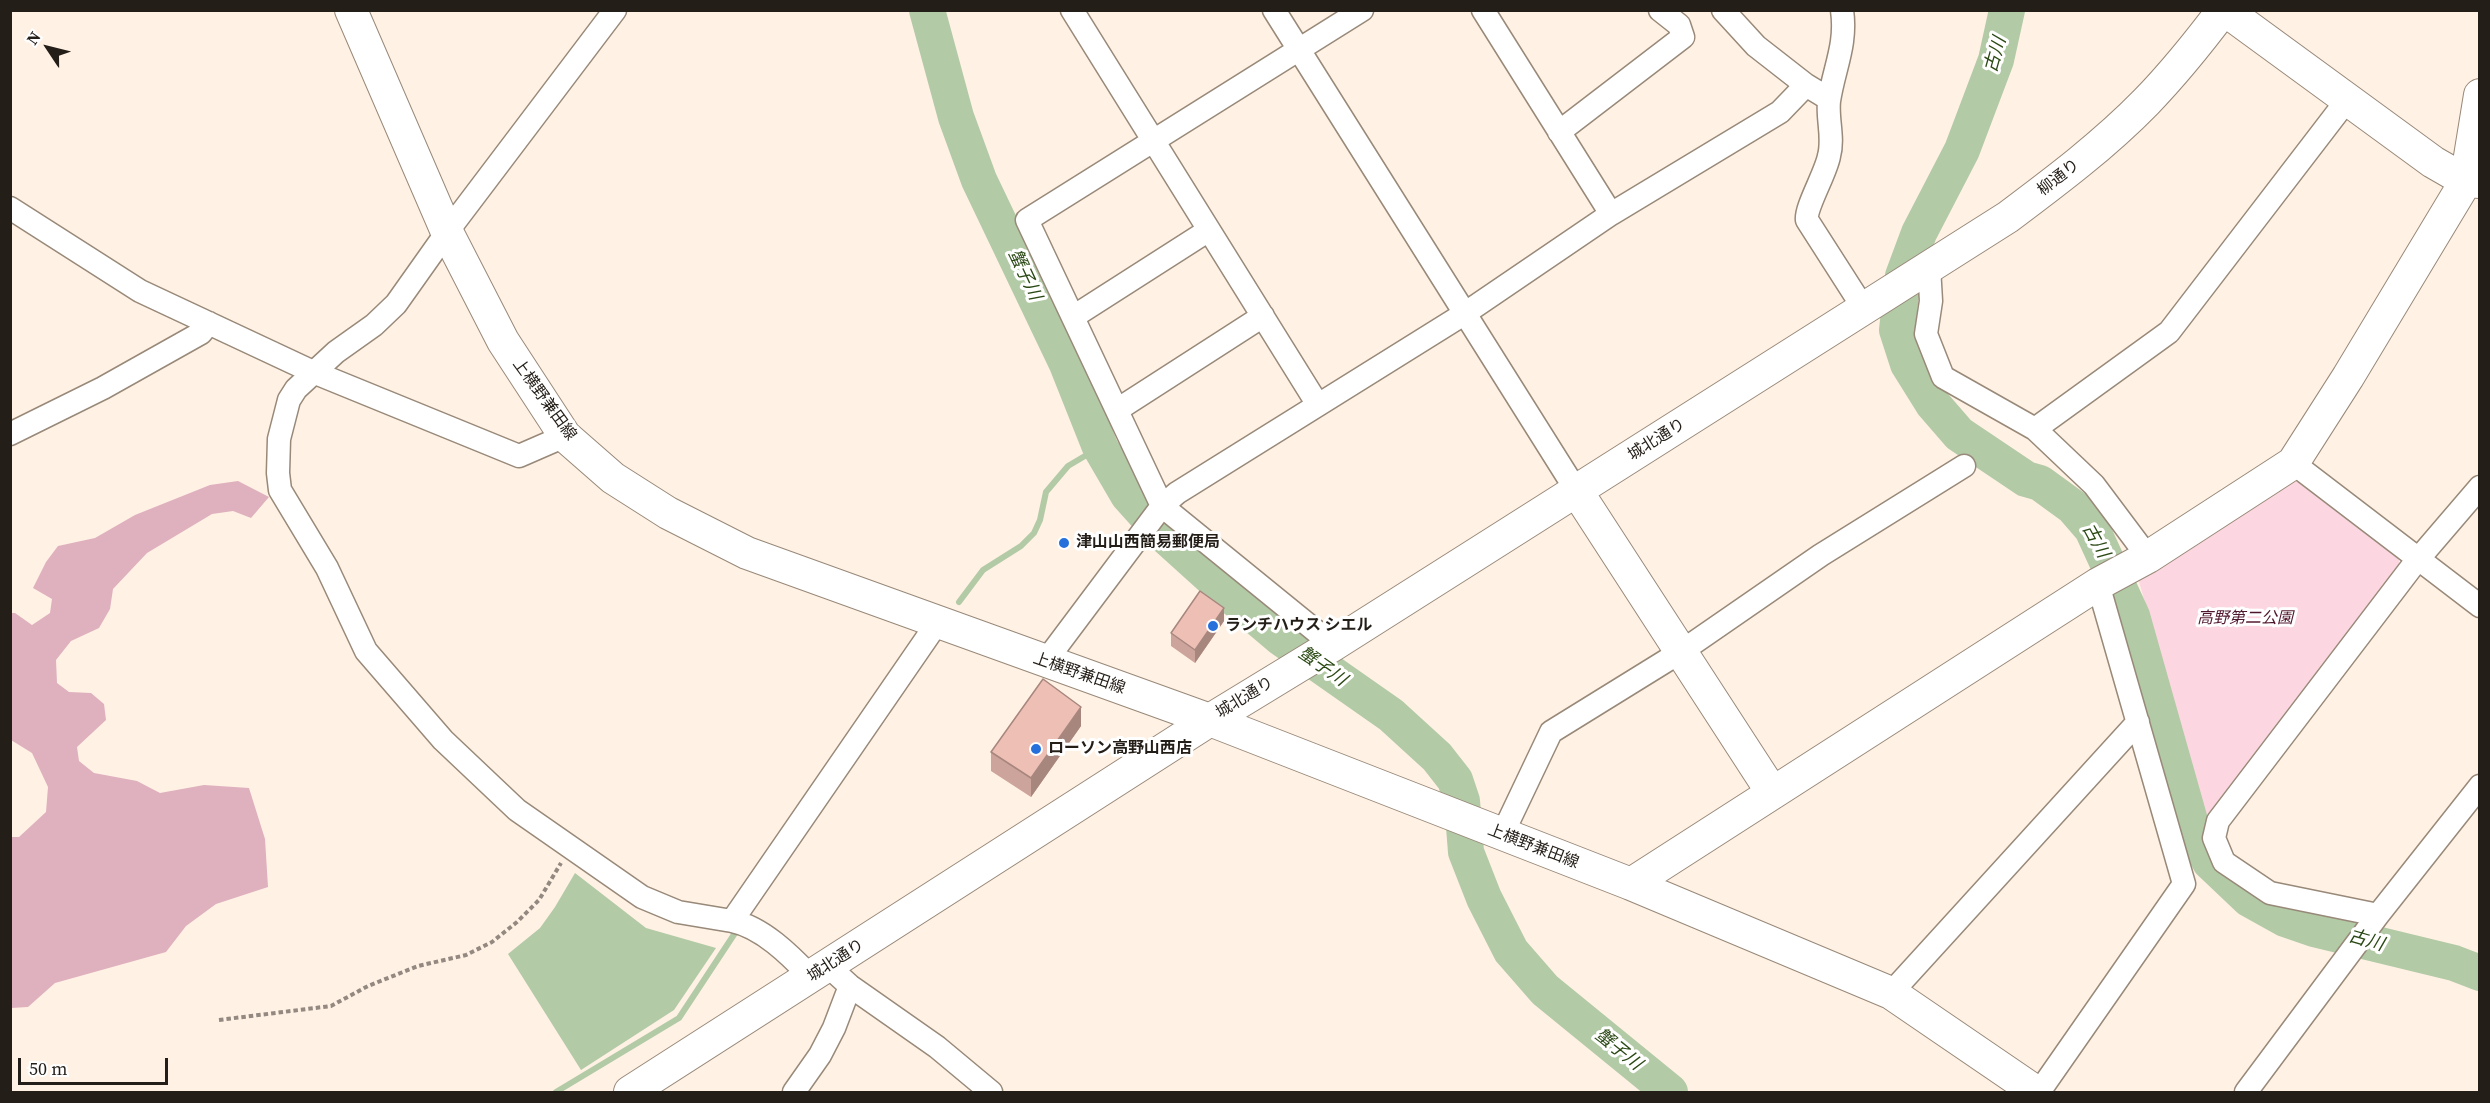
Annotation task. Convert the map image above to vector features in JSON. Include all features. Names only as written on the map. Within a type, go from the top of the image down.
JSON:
[{"type":"street","name":"上横野兼田線","points":[[351,10],[447,232],[502,341],[566,436],[613,478],[668,513],[747,553],[1210,720],[1631,884],[1891,993],[2037,1092]]},
{"type":"street","points":[[615,10],[447,232],[396,304],[374,326],[336,352],[296,389],[289,400],[279,439],[280,490],[327,568],[366,651],[436,733],[517,810],[642,897],[678,912],[732,921],[752,928],[798,963],[829,976],[937,1047],[991,1092]]},
{"type":"street","points":[[1072,10],[1318,405]]},
{"type":"street","points":[[1274,10],[1576,490],[1772,792]]},
{"type":"street","points":[[1329,647],[1162,506],[1028,220],[1362,10]]},
{"type":"street","points":[[1483,10],[1611,214]]},
{"type":"street","points":[[1559,132],[1683,37],[1678,25],[1660,10]]},
{"type":"street","points":[[1723,10],[1756,46],[1806,85],[1829,99]]},
{"type":"street","points":[[1842,10],[1844,42],[1829,99],[1830,154],[1821,183],[1806,212],[1807,220],[1868,307]]},
{"type":"street","points":[[2224,10],[2433,162],[2473,181]]},
{"type":"street","name":"柳通り","points":[[1868,307],[2008,217],[2062,177],[2103,142],[2169,77],[2224,10]]},
{"type":"street","points":[[1045,662],[1162,506],[1178,493],[1464,314],[1611,214],[1780,112],[1806,85]]},
{"type":"street","points":[[1631,884],[2098,584],[2148,557],[2293,463],[2473,181],[2480,95]]},
{"type":"street","points":[[2035,429],[2169,332],[2347,100]]},
{"type":"street","points":[[10,208],[140,291],[314,372],[519,456],[566,436]]},
{"type":"street","points":[[1073,317],[1209,230]]},
{"type":"street","points":[[1927,268],[1931,301],[1926,334],[1943,377],[2035,429],[2094,485],[2148,557]]},
{"type":"street","name":"城北通り","points":[[630,1092],[829,976],[1210,720],[1868,307]]},
{"type":"street","points":[[1117,410],[1263,316]]},
{"type":"street","points":[[10,434],[103,388],[201,333],[209,323]]},
{"type":"street","points":[[2293,463],[2480,606]]},
{"type":"street","points":[[1490,830],[1551,732],[1682,651],[1821,555],[1964,466]]},
{"type":"street","points":[[2378,915],[2270,893],[2224,861],[2214,838],[2218,821],[2418,559],[2480,487]]},
{"type":"street","points":[[2037,1092],[2184,884],[2098,584]]},
{"type":"street","points":[[732,921],[931,632],[935,622]]},
{"type":"street","points":[[1891,993],[2138,723]]},
{"type":"street","points":[[2246,1092],[2346,961],[2378,915],[2480,786]]},
{"type":"street","points":[[794,1092],[820,1055],[834,1028],[829,976]]},
{"type":"path","points":[[219,1020],[331,1006],[368,986],[418,966],[466,955],[492,942],[539,900],[571,847]]},
{"type":"green space","name":"高野第二公園","points":[[2292,482],[2302,482],[2398,556],[2400,567],[2207,821],[2138,578]]},
{"type":"shaded area","points":[[238,481],[269,497],[251,518],[233,511],[212,514],[147,553],[113,589],[110,609],[99,628],[71,641],[56,660],[57,683],[69,692],[91,693],[104,704],[106,720],[77,747],[79,761],[94,773],[137,781],[160,793],[204,785],[249,788],[265,839],[268,887],[216,904],[186,926],[166,952],[55,983],[28,1007],[11,1008],[11,837],[19,837],[46,812],[48,787],[32,753],[11,740],[11,613],[15,613],[32,625],[50,613],[52,599],[33,588],[46,562],[58,546],[95,538],[135,515],[210,485]]},
{"type":"shaded area","points":[[575,873],[646,928],[716,948],[674,1010],[581,1070],[508,954],[540,928]]},
{"type":"building","points":[[1200,591],[1224,608],[1195,650],[1171,633]]},
{"type":"building","name":"ローソン高野山西店","points":[[1043,679],[1081,707],[1031,778],[991,752]]},
{"type":"waterway","name":"蟹子川","points":[[927,10],[956,117],[979,180],[1067,364],[1100,447],[1128,495],[1163,534],[1235,599],[1281,638],[1391,715],[1437,757],[1455,780],[1462,801],[1466,852],[1484,898],[1511,951],[1545,990],[1670,1092]]},
{"type":"waterway","name":"古川","points":[[2007,10],[1996,60],[1962,150],[1919,233],[1903,276],[1897,330],[1908,364],[1933,404],[1959,434],[2026,479],[2040,483],[2073,507],[2092,529],[2132,616],[2192,828],[2210,862],[2249,899],[2285,919],[2314,929],[2454,963],[2480,973]]},
{"type":"waterway","points":[[959,602],[983,570],[1021,546],[1034,533],[1040,520],[1046,492],[1068,466],[1100,447]]},
{"type":"waterway","points":[[556,1092],[679,1018],[737,930]]},
{"type":"place","name":"津山山西簡易郵便局","points":[[1064,543]]},
{"type":"place","name":"ランチハウス シエル","points":[[1213,626]]},
{"type":"place","name":"ローソン高野山西店","points":[[1036,749]]}]
